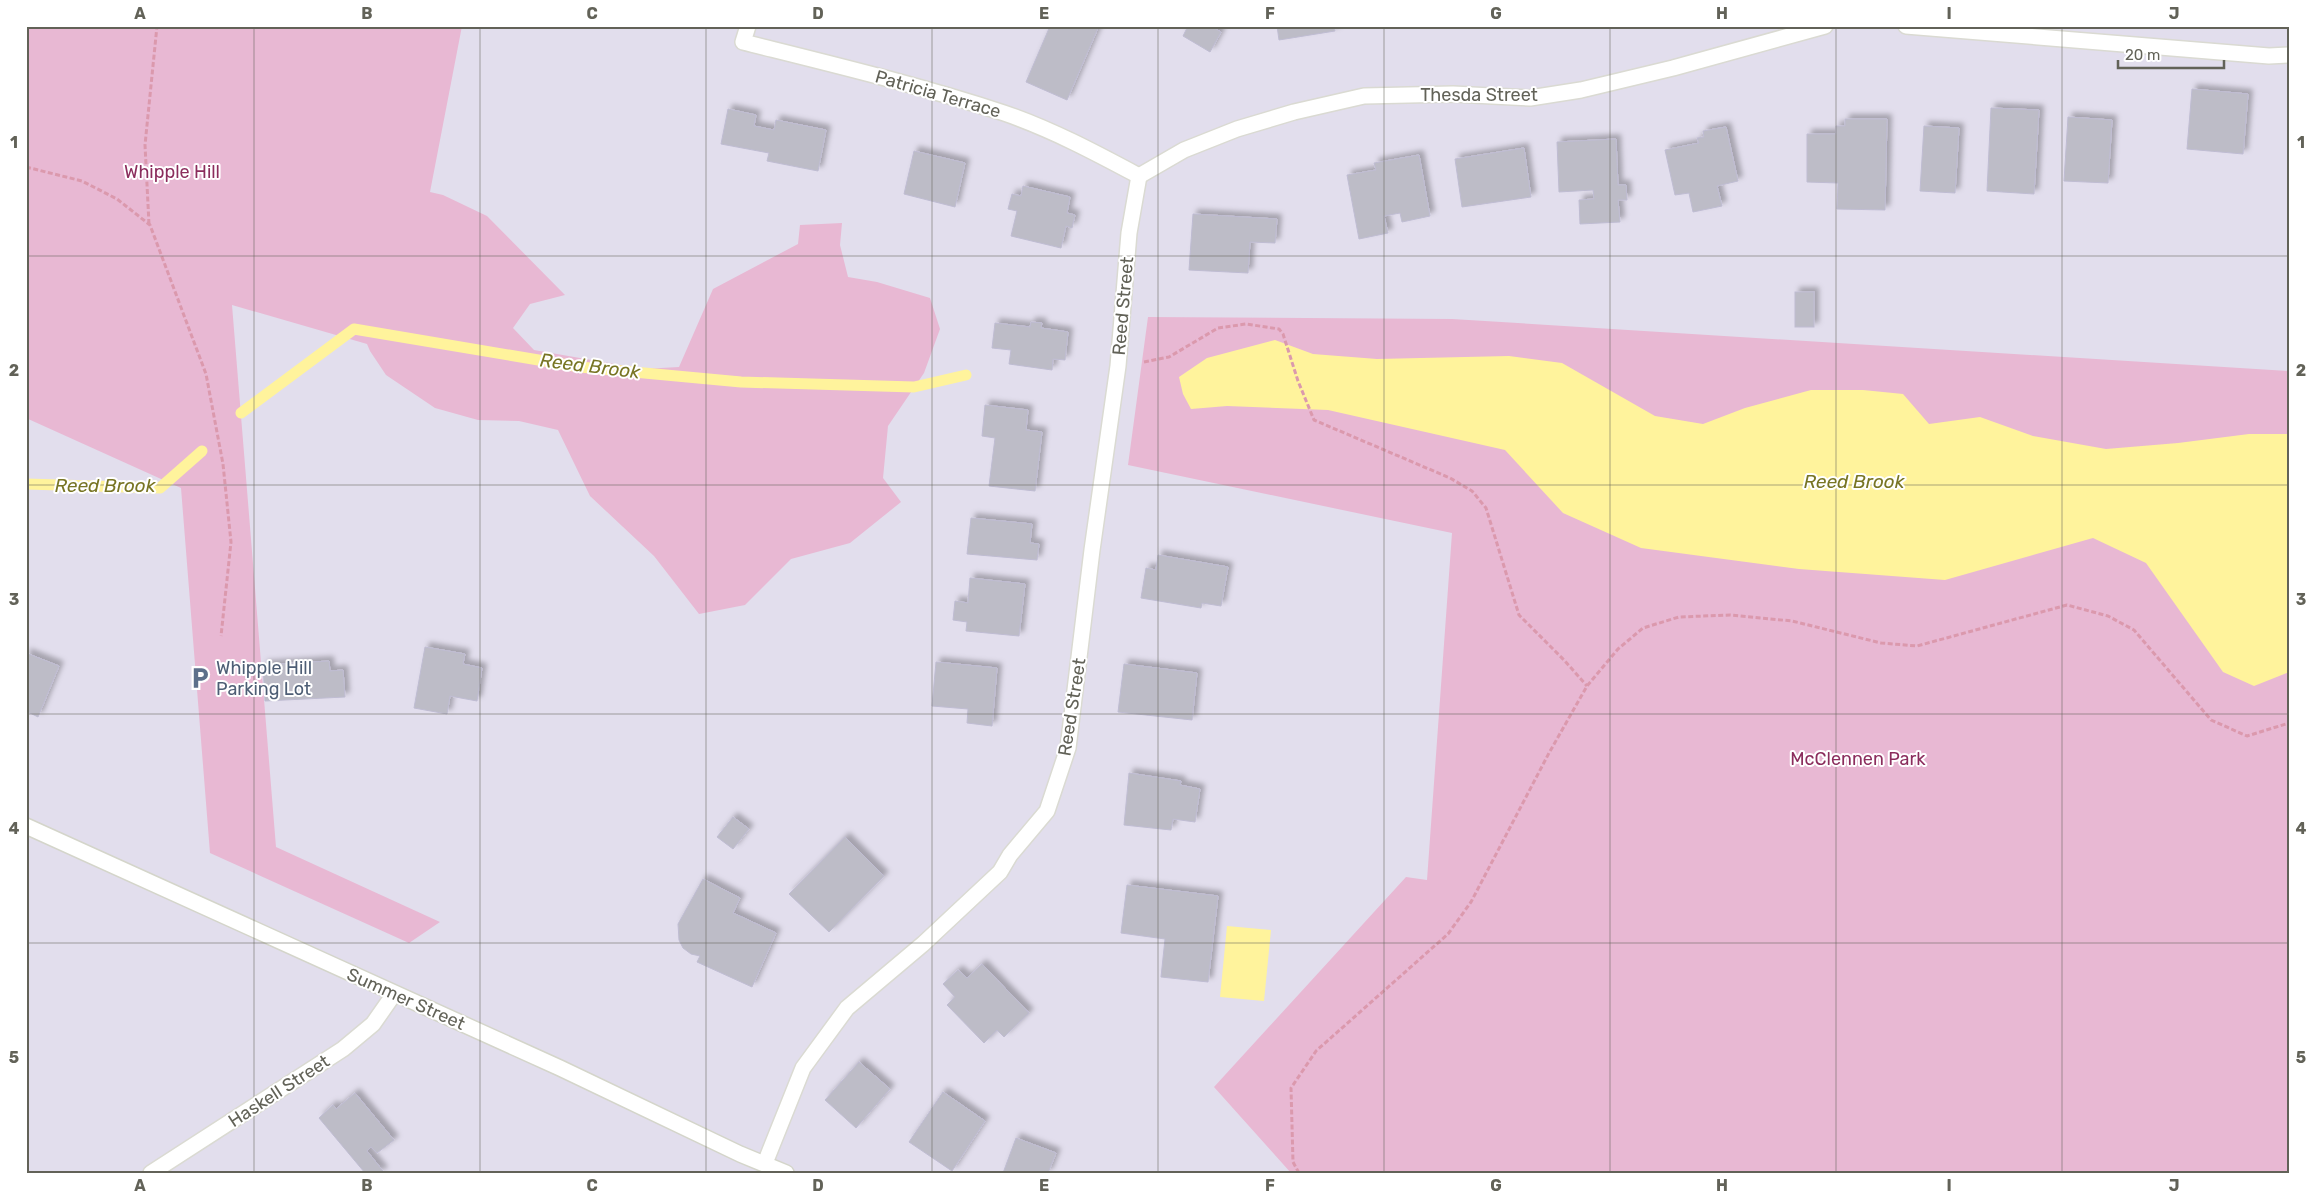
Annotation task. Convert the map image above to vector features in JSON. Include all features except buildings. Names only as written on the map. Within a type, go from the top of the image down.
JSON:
[{"type":"street","name":"Patricia Terrace","points":[[748,26],[743,42],[907,84],[1006,114],[1089,150],[1139,176]]},
{"type":"street","name":"Thesda Street","points":[[1139,176],[1184,150],[1237,128],[1294,112],[1364,96],[1453,94],[1530,98],[1581,90],[1673,68],[1825,26]]},
{"type":"street","points":[[1906,26],[2269,56],[2289,55]]},
{"type":"street","name":"Reed Street","points":[[765,1163],[802,1068],[847,1008],[923,944],[1000,872],[1010,856],[1046,811],[1068,748],[1092,550],[1118,366],[1130,233],[1139,176]]},
{"type":"street","name":"Summer Street","points":[[26,826],[560,1068],[786,1173]]},
{"type":"street","name":"Haskell Street","points":[[151,1173],[343,1050],[373,1024],[394,994]]},
{"type":"path","points":[[157,26],[145,145],[150,225],[206,374],[223,464],[231,542],[221,636]]},
{"type":"path","points":[[26,166],[82,181],[118,199],[150,225]]},
{"type":"path","points":[[1118,366],[1169,357],[1218,328],[1246,324],[1279,329],[1283,334],[1309,413],[1314,420],[1450,478],[1472,491],[1486,508],[1519,615],[1587,686]]},
{"type":"path","points":[[1299,1173],[1293,1162],[1291,1088],[1316,1051],[1448,934],[1471,902],[1549,753],[1587,686],[1618,649],[1643,628],[1679,618],[1730,615],[1792,621],[1881,644],[1917,646],[2067,605],[2108,616],[2134,630],[2211,720],[2247,736],[2289,722]]},
{"type":"green space","name":"Whipple Hill","points":[[26,26],[462,26],[430,192],[443,195],[487,216],[565,295],[530,304],[513,328],[534,350],[643,369],[679,367],[713,289],[798,244],[800,225],[842,223],[840,245],[848,277],[877,282],[930,298],[940,329],[924,373],[888,426],[883,478],[901,502],[850,543],[791,559],[745,605],[699,614],[654,556],[590,496],[558,430],[519,421],[478,420],[435,408],[386,375],[367,344],[232,305],[276,847],[440,922],[409,943],[210,853],[181,488],[26,418]]},
{"type":"green space","name":"McClennen Park","points":[[1148,317],[1452,319],[2289,371],[2289,1173],[1291,1173],[1214,1087],[1406,877],[1427,880],[1452,533],[1128,465]]},
{"type":"water","name":"Reed Brook","points":[[1275,340],[1313,354],[1377,359],[1509,356],[1562,363],[1655,416],[1703,424],[1745,408],[1811,390],[1863,390],[1903,394],[1929,424],[1980,417],[2033,436],[2106,449],[2178,443],[2249,434],[2289,434],[2289,672],[2254,686],[2223,672],[2146,563],[2093,538],[1945,580],[1799,569],[1641,548],[1563,513],[1505,450],[1328,410],[1227,406],[1191,409],[1183,394],[1179,377],[1207,358]]},
{"type":"water","points":[[1227,926],[1271,930],[1264,1001],[1220,997]]},
{"type":"waterway","name":"Reed Brook","points":[[241,413],[354,329],[580,367],[741,382],[914,387],[966,375]]},
{"type":"waterway","name":"Reed Brook","points":[[26,484],[160,488],[202,451]]},
{"type":"place","name":"Whipple Hill Parking Lot","points":[[200,678]]}]
